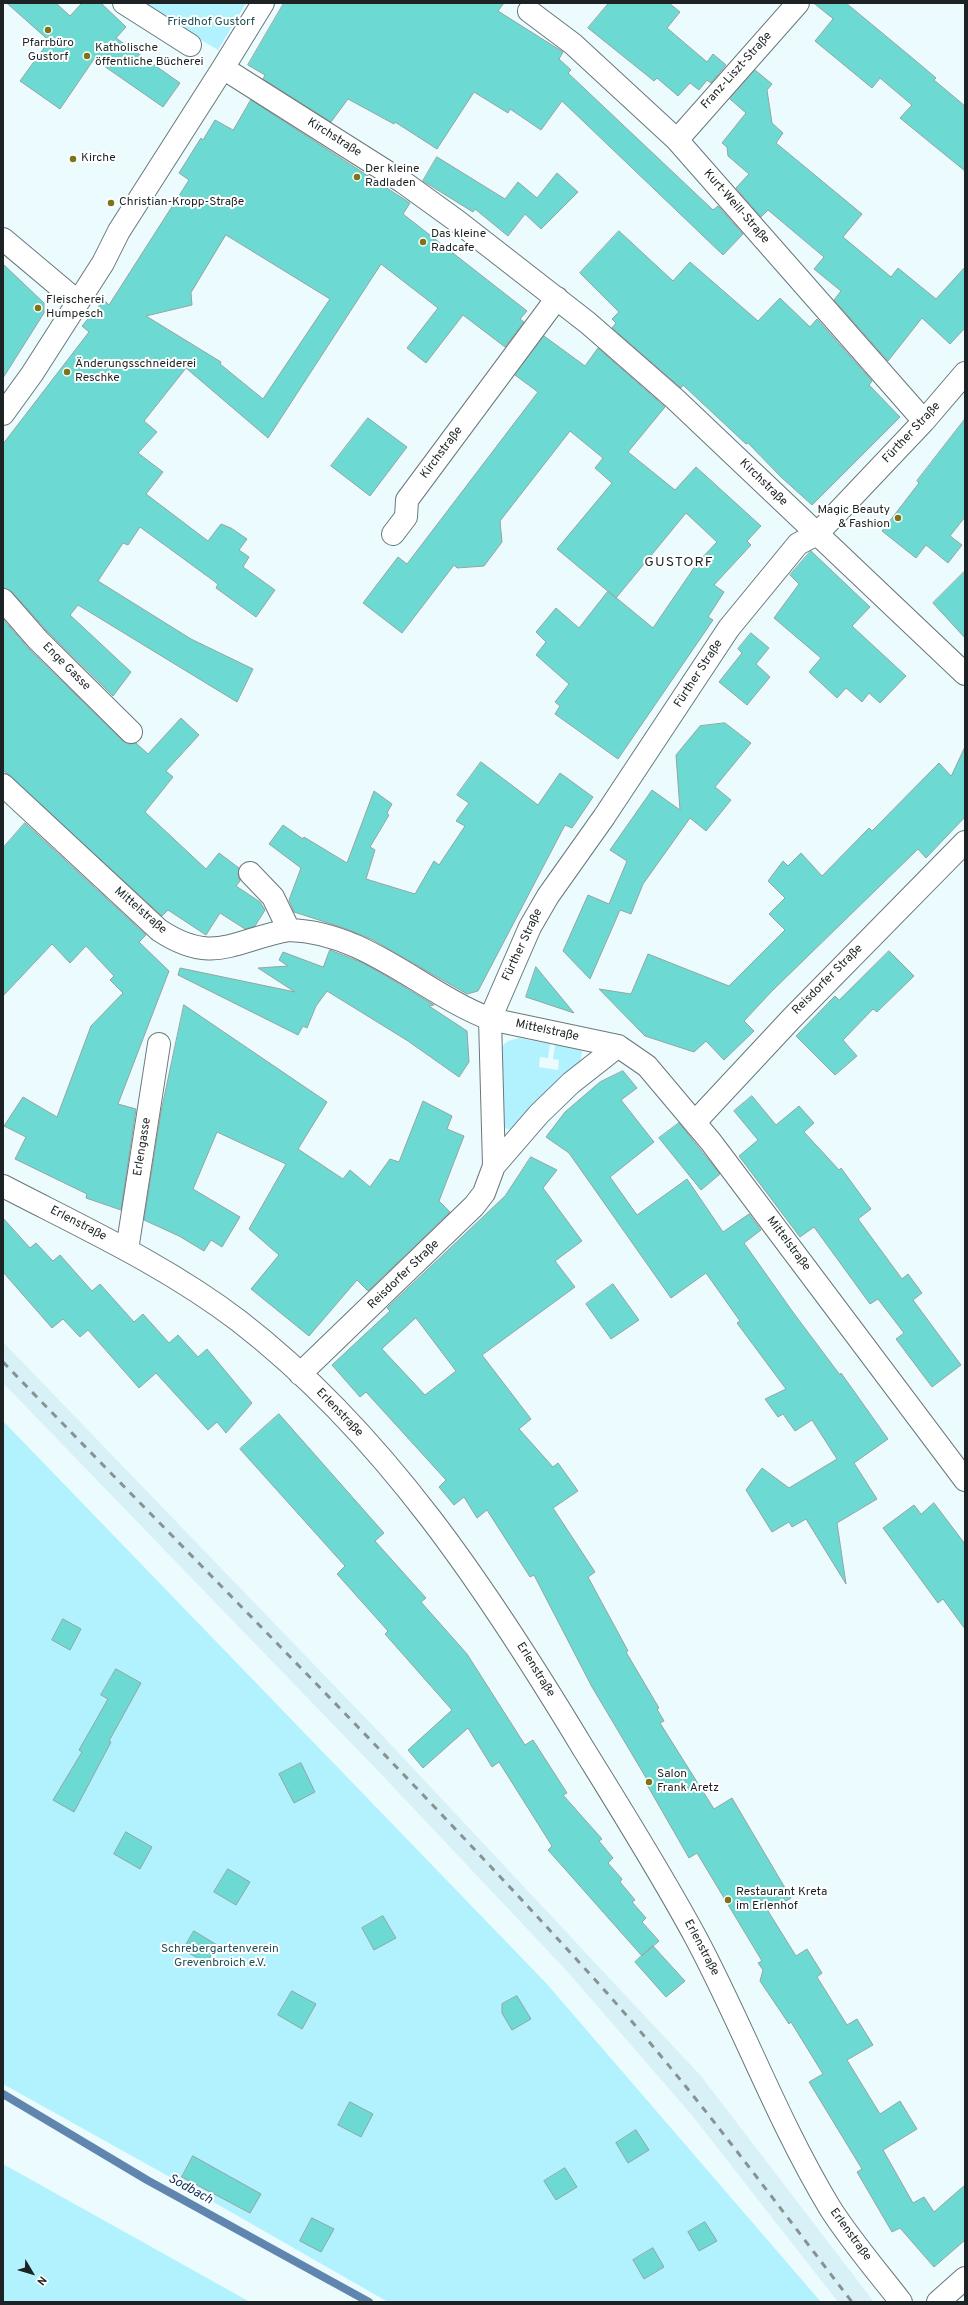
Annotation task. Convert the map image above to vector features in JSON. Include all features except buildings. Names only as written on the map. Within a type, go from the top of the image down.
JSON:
[{"type":"street","points":[[124,3],[190,45]]},
{"type":"street","points":[[3,414],[103,263],[118,231],[263,3]]},
{"type":"street","name":"Franz-Liszt-Straße","points":[[677,140],[798,3]]},
{"type":"street","name":"Kurt-Weill-Straße","points":[[529,12],[573,44],[677,140],[924,421]]},
{"type":"street","name":"Kirchstraße","points":[[223,68],[403,182],[557,298],[645,372],[965,674]]},
{"type":"street","points":[[3,239],[78,302]]},
{"type":"street","name":"Kirchstraße","points":[[394,534],[406,517],[407,500],[557,298]]},
{"type":"street","name":"Fürther Straße","points":[[490,1019],[522,942],[548,896],[604,818],[729,628],[798,544],[817,534],[924,421],[965,373]]},
{"type":"street","name":"Enge Gasse","points":[[3,600],[38,640],[131,732]]},
{"type":"street","name":"Mittelstraße","points":[[3,785],[160,930],[178,942],[200,950],[213,950],[289,930],[323,934],[357,946],[383,959],[458,1005],[490,1019],[618,1046],[647,1066],[695,1122],[965,1480]]},
{"type":"street","name":"Reisdorfer Straße","points":[[695,1122],[792,1018],[965,842]]},
{"type":"street","points":[[250,873],[273,897],[289,930]]},
{"type":"street","name":"Reisdorfer Straße","points":[[490,1019],[494,1166]]},
{"type":"street","name":"Erlengasse","points":[[127,1250],[159,1044]]},
{"type":"street","name":"Reisdorfer Straße","points":[[300,1374],[474,1206],[484,1193],[494,1166],[554,1098],[587,1069],[618,1046]]},
{"type":"street","name":"Erlenstraße","points":[[3,1186],[127,1250],[201,1294],[253,1332],[300,1374],[362,1436],[397,1477],[452,1548],[514,1636],[684,1917],[721,1986],[788,2127],[832,2211],[901,2302]]},
{"type":"street","points":[[938,2302],[965,2278]]},
{"type":"shaded area","points":[[3,1342],[380,1733],[701,2076],[874,2302],[838,2302],[691,2114],[565,1969],[382,1775],[3,1383]]},
{"type":"green space","name":"Friedhof Gustorf","points":[[138,3],[246,3],[218,50]]},
{"type":"green space","points":[[519,1038],[550,1044],[548,1058],[540,1057],[539,1067],[558,1070],[559,1060],[553,1059],[555,1044],[578,1047],[582,1052],[580,1064],[513,1129],[507,1129],[502,1125],[500,1048],[508,1041]]},
{"type":"green space","name":"Schrebergartenverein Grevenbroich e.V.","points":[[3,1421],[546,1983],[821,2302],[388,2302],[168,2176],[3,2084]]},
{"type":"green space","points":[[3,2164],[250,2302],[3,2302]]},
{"type":"waterway","name":"Sodbach","points":[[3,2094],[147,2180],[369,2302]]},
{"type":"railway","points":[[3,1362],[378,1748],[598,1983],[632,2021],[696,2100],[852,2302]]},
{"type":"place","name":"Pfarrbüro Gustorf","points":[[48,30]]},
{"type":"place","name":"Katholische öffentliche Bücherei","points":[[87,56]]},
{"type":"place","name":"Kirche","points":[[73,159]]},
{"type":"place","name":"Der kleine Radladen","points":[[357,177]]},
{"type":"place","name":"Christian-Kropp-Straße","points":[[111,203]]},
{"type":"place","name":"Das kleine Radcafe","points":[[423,242]]},
{"type":"place","name":"Fleischerei Humpesch","points":[[38,308]]},
{"type":"place","name":"Änderungsschneiderei Reschke","points":[[67,372]]},
{"type":"place","name":"Magic Beauty & Fashion","points":[[898,518]]},
{"type":"place","name":"Salon Frank Aretz","points":[[649,1782]]},
{"type":"place","name":"Restaurant Kreta im Erlenhof","points":[[728,1900]]},
{"type":"district","name":"GUSTORF","points":[[679,563]]}]
